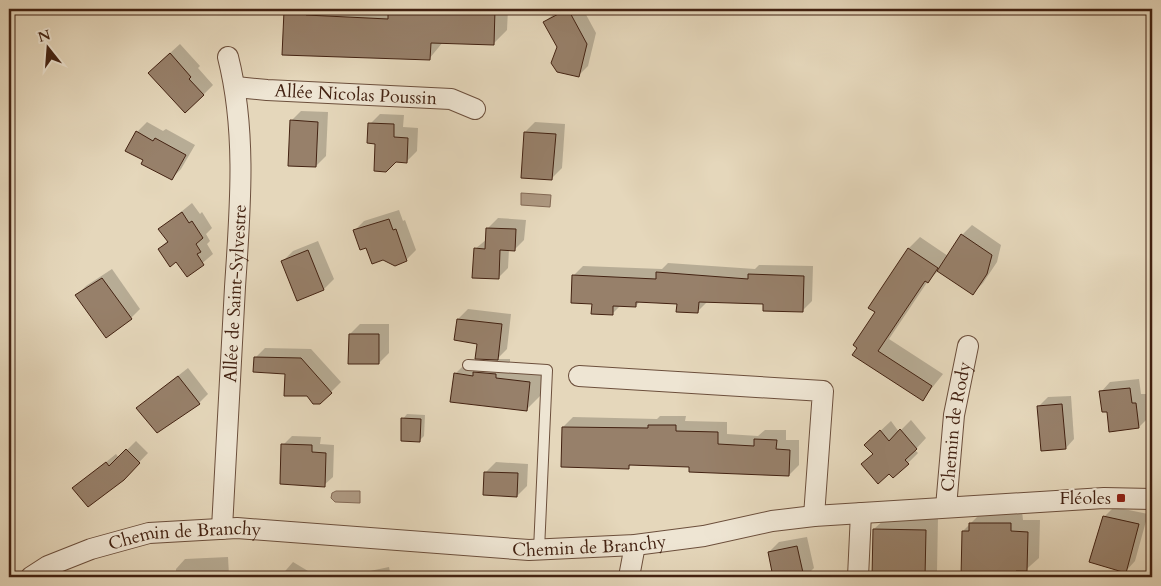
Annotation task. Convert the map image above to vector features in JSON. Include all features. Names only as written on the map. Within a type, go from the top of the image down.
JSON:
[{"type":"street","name":"Allée de Saint-Sylvestre","points":[[222,529],[241,194],[240,125],[236,87],[228,57]]},
{"type":"street","name":"Allée Nicolas Poussin","points":[[236,87],[451,99],[475,109]]},
{"type":"street","name":"Chemin de Rody","points":[[946,506],[954,415],[968,346]]},
{"type":"street","points":[[580,376],[822,391],[814,516]]},
{"type":"street","name":"Chemin de Branchy","points":[[31,577],[48,566],[91,548],[149,533],[222,529],[539,550],[635,545],[704,536],[772,521],[814,516],[946,506],[1104,498],[1152,499]]},
{"type":"street","points":[[858,577],[861,513]]},
{"type":"street","points":[[629,577],[635,545]]},
{"type":"lane","points":[[468,365],[547,370],[539,550]]},
{"type":"shaded area","points":[[521,193],[551,195],[550,207],[521,205]]},
{"type":"shaded area","points":[[336,491],[360,491],[360,503],[335,502],[331,498],[332,493]]},
{"type":"building","points":[[388,9],[495,9],[494,45],[431,43],[430,60],[282,55],[284,11],[306,12],[306,15],[388,19]]},
{"type":"building","points":[[568,9],[587,44],[579,77],[557,72],[551,63],[557,47],[543,22]]},
{"type":"building","points":[[170,53],[191,77],[189,79],[204,95],[185,113],[148,73]]},
{"type":"building","points":[[290,120],[318,122],[316,167],[288,166]]},
{"type":"building","points":[[368,123],[394,124],[394,137],[408,138],[407,163],[396,162],[386,172],[374,171],[375,144],[367,143]]},
{"type":"building","points":[[136,131],[153,141],[155,138],[186,155],[172,180],[141,164],[143,160],[125,151]]},
{"type":"building","points":[[524,132],[556,134],[552,180],[521,178]]},
{"type":"building","points":[[182,212],[189,223],[192,221],[203,238],[196,244],[201,252],[197,254],[204,265],[187,277],[176,262],[170,267],[158,249],[168,242],[158,229]]},
{"type":"building","points":[[389,219],[393,230],[396,229],[407,261],[395,266],[383,260],[372,264],[366,248],[360,250],[353,230]]},
{"type":"building","points":[[486,228],[516,229],[515,251],[500,250],[499,279],[472,278],[474,248],[485,249]]},
{"type":"building","points":[[961,234],[992,255],[987,274],[973,295],[937,271]]},
{"type":"building","points":[[908,248],[938,268],[928,283],[925,281],[878,351],[932,386],[923,401],[852,355],[857,348],[853,345],[875,312],[868,308]]},
{"type":"building","points":[[308,250],[324,290],[297,301],[281,261]]},
{"type":"building","points":[[656,272],[748,279],[748,274],[804,276],[803,312],[763,311],[763,304],[699,302],[698,313],[676,312],[677,304],[636,302],[636,307],[613,306],[613,315],[591,314],[592,304],[571,303],[572,275],[656,279]]},
{"type":"building","points":[[102,278],[132,319],[106,338],[75,295]]},
{"type":"building","points":[[457,319],[502,324],[498,360],[475,359],[477,344],[454,340]]},
{"type":"building","points":[[349,334],[379,334],[379,364],[348,364]]},
{"type":"building","points":[[254,357],[301,358],[332,393],[320,404],[313,404],[307,396],[284,396],[285,374],[253,372]]},
{"type":"building","points":[[473,372],[496,374],[496,378],[530,382],[527,411],[450,402],[454,373],[473,376]]},
{"type":"building","points":[[178,376],[200,404],[157,433],[136,408]]},
{"type":"building","points":[[1130,388],[1132,403],[1136,403],[1139,428],[1109,432],[1107,412],[1102,412],[1099,391]]},
{"type":"building","points":[[1062,404],[1066,449],[1041,451],[1037,406]]},
{"type":"building","points":[[401,418],[421,419],[420,442],[401,441]]},
{"type":"building","points":[[648,425],[676,425],[676,431],[718,432],[718,444],[754,446],[754,439],[777,440],[776,449],[790,450],[789,476],[689,472],[689,467],[629,465],[629,469],[561,467],[562,427],[648,428]]},
{"type":"building","points":[[900,429],[917,449],[905,460],[909,464],[893,478],[889,474],[878,484],[861,464],[873,454],[864,445],[880,430],[889,441]]},
{"type":"building","points":[[281,444],[312,445],[312,452],[326,453],[325,487],[280,484]]},
{"type":"building","points":[[126,449],[140,463],[124,480],[88,507],[72,488],[106,462],[109,466]]},
{"type":"building","points":[[484,472],[518,473],[517,497],[483,495]]},
{"type":"building","points":[[1103,516],[1139,524],[1126,573],[1089,562]]},
{"type":"building","points":[[969,523],[1011,523],[1011,531],[1028,532],[1027,571],[1016,571],[1015,577],[961,577],[962,531],[969,531]]},
{"type":"building","points":[[873,529],[926,530],[925,577],[872,577]]},
{"type":"building","points":[[797,546],[804,577],[773,577],[768,552]]},
{"type":"place","name":"Fléoles","points":[[1121,498]]}]
